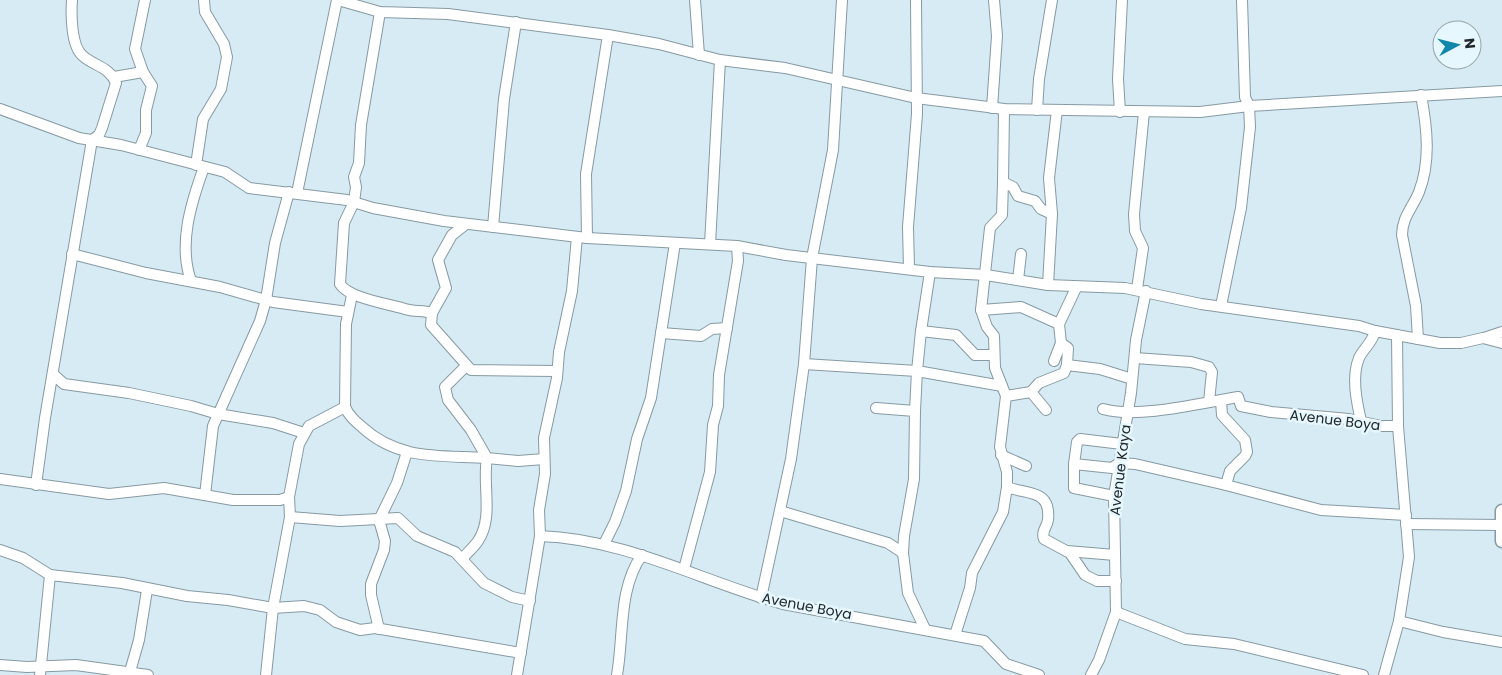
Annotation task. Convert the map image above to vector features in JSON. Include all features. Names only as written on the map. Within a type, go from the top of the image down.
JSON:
[{"type":"street","points":[[36,485],[92,140],[99,135],[105,121],[116,82],[110,73],[82,56],[77,48],[73,27],[72,0]]},
{"type":"street","points":[[139,150],[144,140],[146,110],[152,86],[143,72],[135,49],[145,0]]},
{"type":"street","points":[[192,281],[186,265],[184,248],[200,166],[203,119],[221,89],[227,57],[224,44],[205,12],[204,0]]},
{"type":"street","points":[[205,495],[211,435],[218,414],[260,321],[266,300],[275,243],[293,192],[337,0],[380,12],[448,14],[608,35],[659,44],[720,60],[785,68],[916,98],[1004,109],[1200,112],[1249,106],[1502,91]]},
{"type":"street","points":[[694,0],[700,54]]},
{"type":"street","points":[[760,598],[791,459],[804,364],[812,258],[833,150],[842,0]]},
{"type":"street","points":[[909,268],[908,226],[916,98],[916,0]]},
{"type":"street","points":[[992,108],[997,36],[994,0]]},
{"type":"street","points":[[1037,110],[1039,79],[1052,0]]},
{"type":"street","points":[[1120,112],[1118,79],[1122,0]]},
{"type":"street","points":[[1220,306],[1240,208],[1250,126],[1249,106],[1246,102],[1244,83],[1242,0]]},
{"type":"street","points":[[380,12],[361,125],[359,163],[354,178],[356,187],[354,202],[344,223],[339,278],[343,290],[352,295],[406,310],[424,310],[432,313]]},
{"type":"street","points":[[493,227],[504,100],[516,22]]},
{"type":"street","points":[[518,674],[540,536],[544,438],[582,237],[586,174],[608,35]]},
{"type":"street","points":[[710,244],[720,60]]},
{"type":"street","points":[[114,77],[143,72]]},
{"type":"street","points":[[1418,339],[1415,300],[1402,235],[1402,225],[1418,194],[1427,168],[1421,95]]},
{"type":"street","points":[[0,109],[79,138],[139,150],[225,172],[249,188],[293,192],[354,202],[373,208],[444,221],[582,237],[738,246],[812,258],[930,272],[986,275],[1076,288],[1142,290],[1185,302],[1309,321],[1359,326],[1375,331],[1451,344],[1502,332]]},
{"type":"street","points":[[955,635],[970,588],[972,573],[1003,512],[1007,486],[1007,472],[1000,447],[1004,391],[998,378],[994,356],[994,336],[987,327],[982,310],[990,228],[1002,215],[1004,109]]},
{"type":"street","points":[[1048,285],[1052,214],[1049,178],[1058,110]]},
{"type":"street","name":"Avenue Kaya","points":[[1091,675],[1099,660],[1116,612],[1114,496],[1135,358],[1142,290],[1143,248],[1135,231],[1134,214],[1144,112]]},
{"type":"street","points":[[1003,182],[1013,187],[1018,196],[1035,201],[1041,209],[1052,214]]},
{"type":"street","points":[[444,221],[452,235]]},
{"type":"street","points":[[466,224],[452,235],[438,260],[446,288],[432,313],[431,325],[466,366],[474,371],[557,372]]},
{"type":"street","points":[[604,544],[615,522],[626,491],[637,439],[651,398],[675,243]]},
{"type":"street","points":[[684,569],[710,472],[712,425],[718,406],[719,375],[738,261],[738,246]]},
{"type":"street","points":[[72,254],[138,272],[192,281],[266,300],[295,306],[348,312]]},
{"type":"street","points":[[1018,280],[1021,254]]},
{"type":"street","points":[[925,629],[908,593],[903,553],[914,479],[915,411],[920,331],[930,272]]},
{"type":"street","points":[[1054,361],[1062,343],[1059,324],[1076,288]]},
{"type":"street","points":[[352,295],[348,312],[345,407],[349,415],[369,434],[387,446],[429,456],[518,461],[544,459]]},
{"type":"street","points":[[982,310],[1021,307],[1059,324]]},
{"type":"street","points":[[661,333],[701,336],[712,329],[727,328]]},
{"type":"street","points":[[920,331],[956,335],[975,355],[994,356]]},
{"type":"street","points":[[1361,421],[1356,403],[1357,366],[1359,358],[1371,342],[1375,331]]},
{"type":"street","points":[[1384,675],[1399,621],[1408,574],[1409,557],[1398,426],[1397,335]]},
{"type":"street","points":[[1483,338],[1502,342]]},
{"type":"street","points":[[1032,392],[1039,383],[1064,373],[1067,366],[1068,348],[1062,343]]},
{"type":"street","points":[[1135,358],[1191,362],[1209,367],[1212,372],[1209,402]]},
{"type":"street","points":[[804,364],[917,371],[1004,391],[1032,392]]},
{"type":"street","points":[[462,559],[479,540],[487,518],[484,469],[487,458],[470,430],[448,400],[444,387],[466,366]]},
{"type":"street","points":[[1067,366],[1100,369],[1132,379]]},
{"type":"street","points":[[53,374],[64,384],[129,392],[218,414],[273,423],[304,433]]},
{"type":"street","points":[[1032,392],[1046,410]]},
{"type":"street","name":"Avenue Boya","points":[[1221,401],[1238,397],[1241,406],[1271,412],[1361,421],[1381,426],[1398,426]]},
{"type":"street","points":[[1103,409],[1126,414],[1221,401],[1222,415],[1245,440],[1247,452],[1230,471],[1226,485]]},
{"type":"street","points":[[266,675],[273,608],[290,517],[289,497],[304,433],[316,421],[332,416],[345,407]]},
{"type":"street","points":[[876,408],[915,411]]},
{"type":"street","points":[[1114,496],[1074,488],[1074,464],[1080,439],[1121,453],[1135,464],[1321,510],[1406,519],[1501,525]]},
{"type":"street","points":[[379,629],[371,584],[384,550],[385,541],[380,520],[398,483],[407,452]]},
{"type":"street","points":[[1074,464],[1112,468],[1121,453]]},
{"type":"street","points":[[1001,455],[1026,466]]},
{"type":"street","points":[[0,479],[109,494],[164,488],[242,500],[289,497]]},
{"type":"street","points":[[1007,486],[1039,495],[1045,500],[1048,520],[1042,534],[1044,539],[1067,550],[1115,554]]},
{"type":"street","points":[[780,511],[888,543],[903,553]]},
{"type":"street","points":[[1502,511],[1502,541]]},
{"type":"street","points":[[290,517],[332,521],[398,518],[417,536],[455,552],[484,583],[512,597],[530,601]]},
{"type":"street","name":"Avenue Boya","points":[[540,536],[604,544],[642,554],[760,598],[783,604],[925,629],[986,642],[1006,664],[1039,675]]},
{"type":"street","points":[[0,550],[23,558],[50,575],[122,583],[147,590],[228,600],[273,608],[312,607],[336,622],[360,630],[379,629],[521,653]]},
{"type":"street","points":[[1067,550],[1085,575],[1097,582],[1116,581]]},
{"type":"street","points":[[617,675],[621,626],[632,570],[642,554]]},
{"type":"street","points":[[41,670],[50,575]]},
{"type":"street","points":[[129,673],[140,640],[147,590]]},
{"type":"street","points":[[1116,612],[1185,639],[1229,643],[1363,675]]},
{"type":"street","points":[[1399,621],[1443,632],[1502,642]]},
{"type":"street","points":[[0,665],[41,670],[76,665],[148,675]]}]
